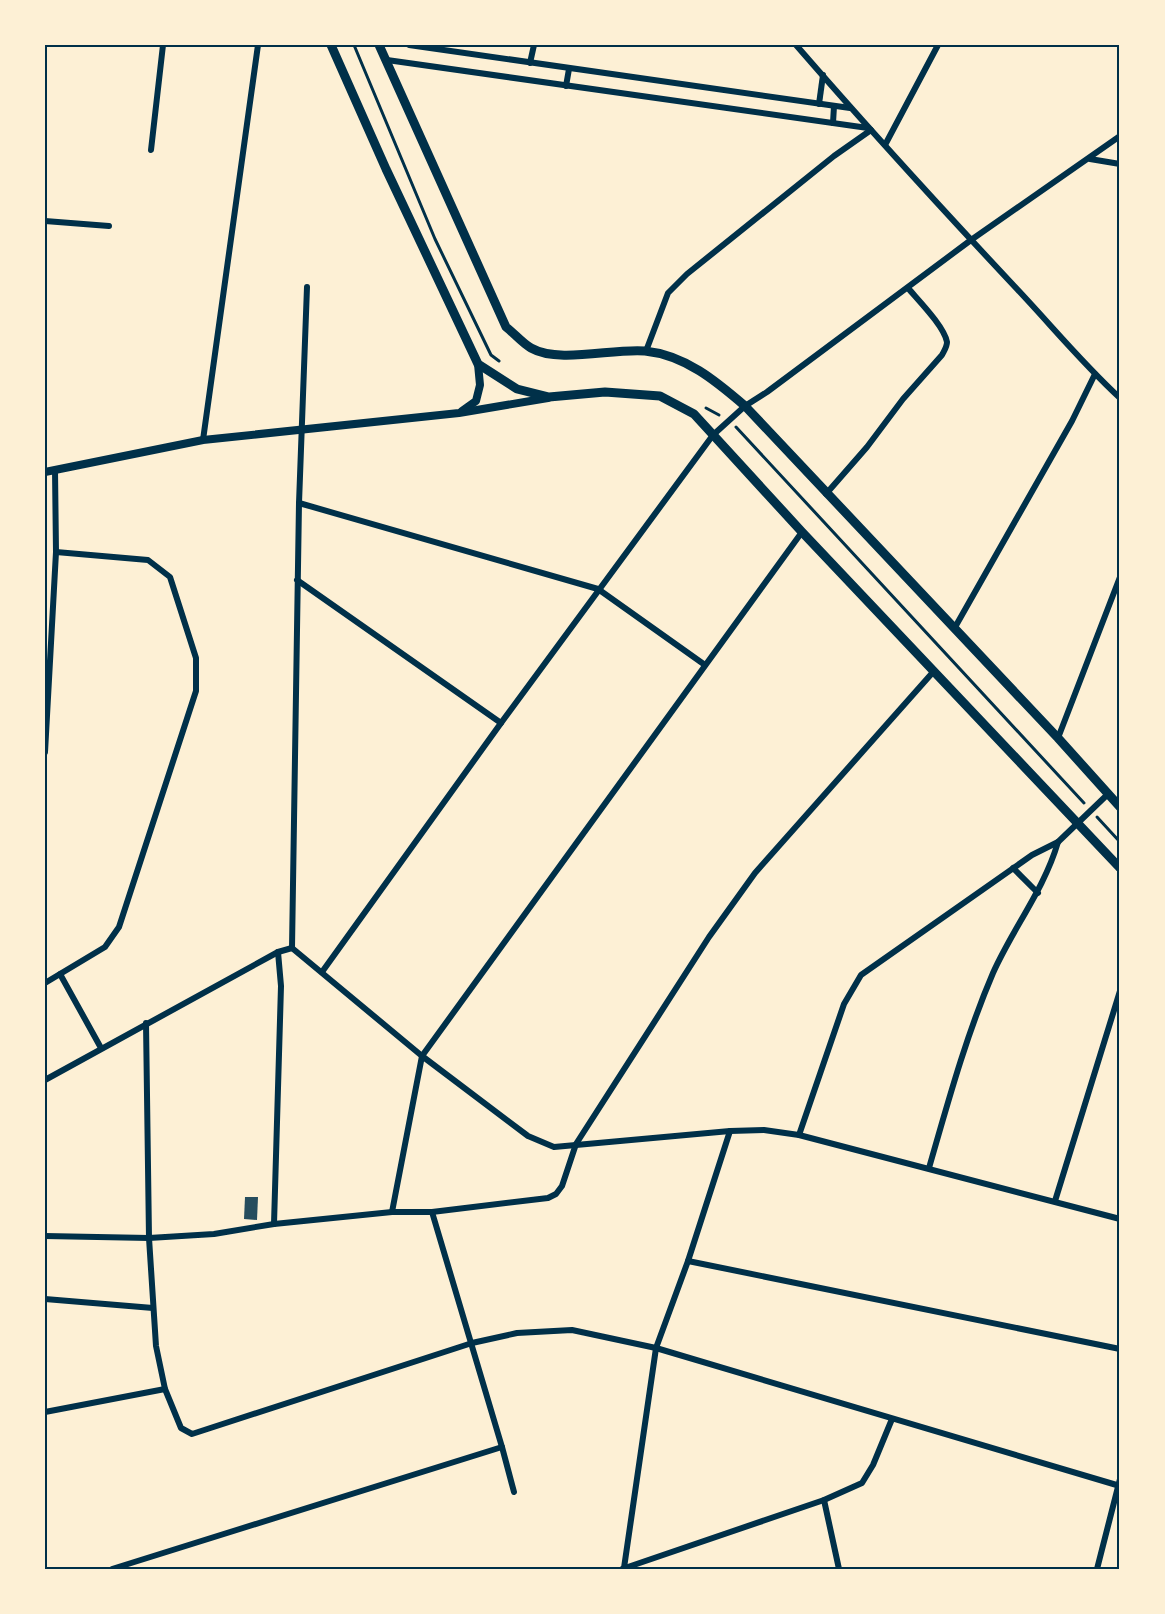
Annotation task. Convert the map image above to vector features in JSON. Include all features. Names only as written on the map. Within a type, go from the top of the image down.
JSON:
[{"type":"main road","points":[[331,45],[386,169],[478,364],[517,389],[549,398],[605,392],[660,396],[694,414],[801,532],[1120,868]]},
{"type":"main road","points":[[379,45],[506,327],[532,348],[562,356],[646,351],[686,362],[718,382],[745,406],[1058,738],[1120,807]]},
{"type":"street","points":[[151,150],[163,45]]},
{"type":"street","points":[[203,440],[258,45]]},
{"type":"street","points":[[409,45],[850,108]]},
{"type":"street","points":[[530,63],[534,45]]},
{"type":"street","points":[[796,45],[869,129],[1095,374],[1120,398]]},
{"type":"street","points":[[885,145],[938,45]]},
{"type":"street","points":[[387,60],[869,129]]},
{"type":"street","points":[[566,86],[569,69]]},
{"type":"street","points":[[819,104],[822,75]]},
{"type":"street","points":[[833,123],[834,106]]},
{"type":"street","points":[[646,351],[668,293],[687,274],[869,129]]},
{"type":"street","points":[[322,972],[598,589],[713,435],[745,406],[971,240],[1119,139]]},
{"type":"street","points":[[1090,159],[1120,164]]},
{"type":"street","points":[[45,221],[109,226]]},
{"type":"street","points":[[292,948],[297,580],[307,287]]},
{"type":"street","points":[[826,494],[867,447],[903,399],[942,355],[946,347],[947,341],[933,316],[908,288]]},
{"type":"street","points":[[459,413],[476,401],[480,385],[478,364]]},
{"type":"street","points":[[954,629],[1061,441],[1095,374]]},
{"type":"street","points":[[45,472],[203,440],[459,413],[549,398]]},
{"type":"street","points":[[45,752],[56,552],[55,470]]},
{"type":"street","points":[[299,503],[598,589],[705,665]]},
{"type":"street","points":[[392,1212],[422,1056],[801,532]]},
{"type":"street","points":[[45,983],[105,947],[119,927],[196,691],[196,658],[170,577],[148,560],[56,552]]},
{"type":"street","points":[[1058,738],[1120,577]]},
{"type":"street","points":[[297,580],[501,723]]},
{"type":"street","points":[[45,1236],[149,1238],[214,1234],[274,1224],[392,1212],[432,1212],[548,1198],[556,1194],[562,1186],[576,1144],[709,937],[755,873],[934,671]]},
{"type":"street","points":[[799,1135],[844,1004],[861,975],[1032,855],[1058,842],[1108,794]]},
{"type":"street","points":[[928,1168],[965,1048],[994,971],[1038,893],[1052,863],[1058,842]]},
{"type":"street","points":[[1013,868],[1038,893]]},
{"type":"street","points":[[45,1080],[278,952],[292,948]]},
{"type":"street","points":[[292,948],[422,1056],[528,1136],[554,1147],[764,1130],[799,1135],[1120,1219]]},
{"type":"street","points":[[274,1224],[281,986],[278,952]]},
{"type":"street","points":[[60,974],[101,1048]]},
{"type":"street","points":[[1055,1201],[1120,991]]},
{"type":"street","points":[[146,1023],[149,1238],[156,1346],[165,1389],[182,1428],[192,1434],[472,1343],[517,1333],[572,1330],[656,1348],[1120,1484],[1097,1569]]},
{"type":"street","points":[[730,1131],[688,1261],[656,1348],[623,1568],[824,1500],[862,1483],[873,1465],[892,1419]]},
{"type":"street","points":[[432,1212],[514,1492]]},
{"type":"street","points":[[688,1261],[1120,1349]]},
{"type":"street","points":[[45,1299],[153,1308]]},
{"type":"street","points":[[45,1412],[165,1389]]},
{"type":"street","points":[[112,1569],[502,1447]]},
{"type":"street","points":[[824,1500],[839,1569]]},
{"type":"building","points":[[245,1197],[258,1197],[257,1220],[244,1219]]}]
